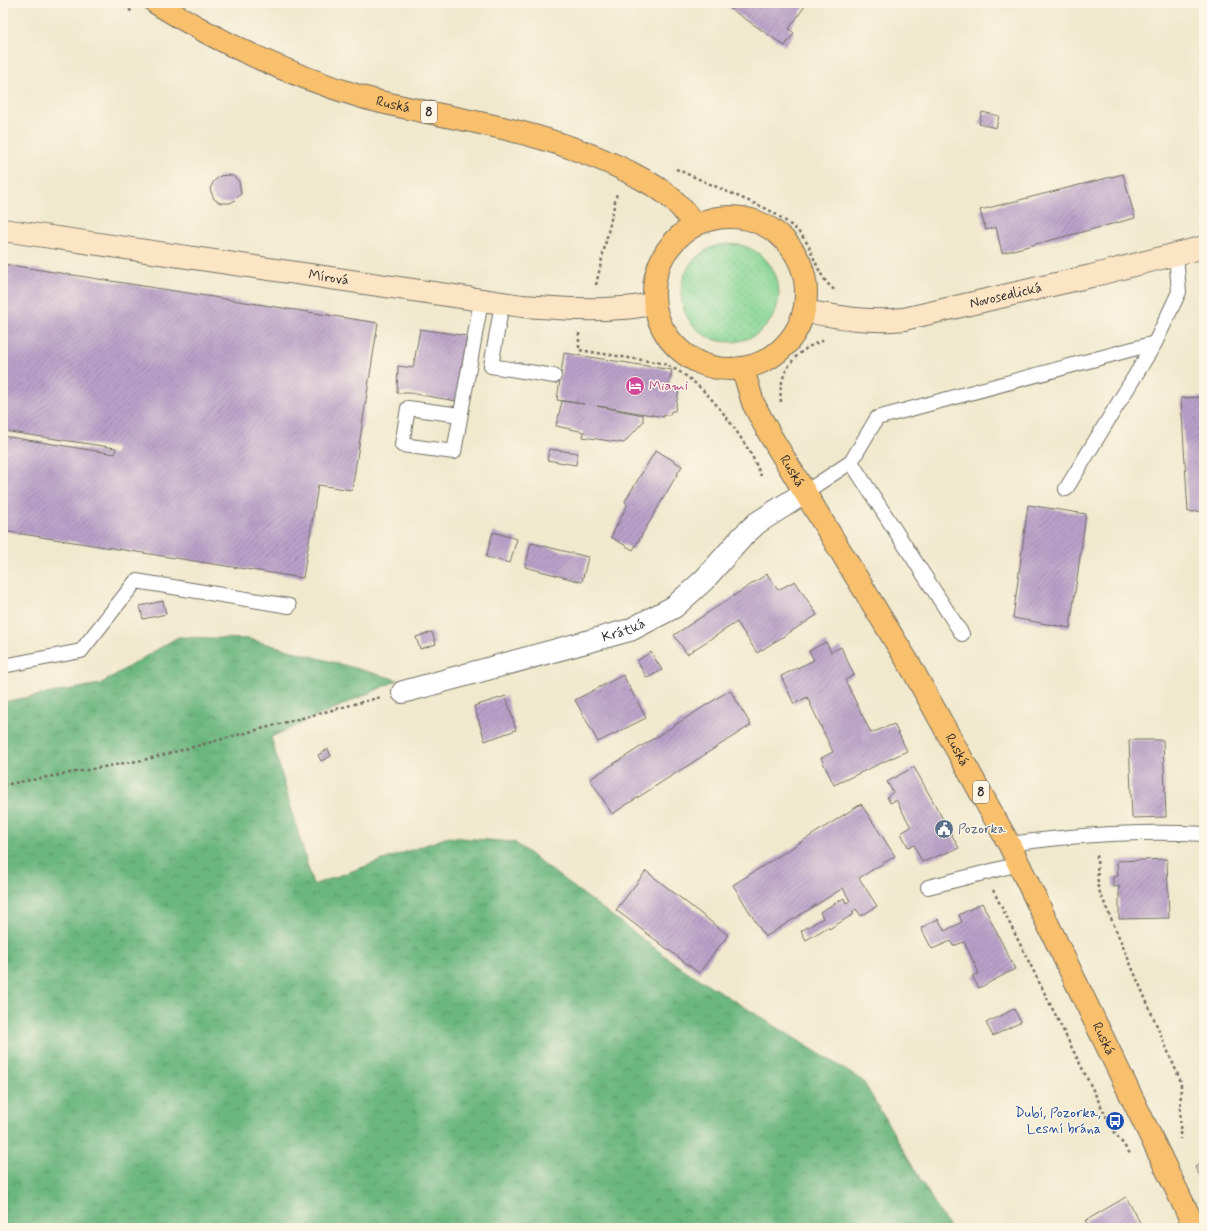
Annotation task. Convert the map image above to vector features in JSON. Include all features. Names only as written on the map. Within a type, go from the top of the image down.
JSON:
[{"type":"main road","name":"Ruská","points":[[156,3],[225,42],[283,70],[319,83],[364,97],[528,135],[583,152],[610,163],[654,185],[667,194],[678,204],[694,225]]},
{"type":"main road","points":[[718,217],[743,217],[767,225],[787,241],[801,262],[807,286],[805,311],[797,332],[783,349],[765,362],[744,368],[721,369],[699,363],[679,351],[665,333],[658,319],[654,304],[653,287],[657,271],[664,255],[674,240],[694,225],[718,217]]},
{"type":"main road","name":"Ruská","points":[[744,368],[753,403],[770,435],[911,667],[1009,844],[1087,1002],[1195,1228]]},
{"type":"street","name":"Mírová","points":[[3,230],[502,304],[578,309],[621,308],[654,304]]},
{"type":"street","name":"Novosedlická","points":[[805,311],[877,322],[904,319],[1084,278],[1204,247]]},
{"type":"street","name":"Krátká","points":[[403,692],[630,630],[674,607],[704,580],[743,536],[758,523],[804,493]]},
{"type":"lane","points":[[1066,488],[1155,343],[1179,292],[1176,254]]},
{"type":"lane","points":[[460,415],[408,408],[402,445],[454,452],[481,301]]},
{"type":"lane","points":[[502,304],[491,366],[554,376]]},
{"type":"lane","points":[[804,493],[851,462],[877,418],[1155,343]]},
{"type":"lane","points":[[851,462],[962,634]]},
{"type":"lane","points":[[3,666],[81,651],[136,581],[289,606]]},
{"type":"lane","points":[[1009,844],[1063,837],[1132,832],[1204,834]]},
{"type":"lane","points":[[928,887],[1019,864]]},
{"type":"path","points":[[579,331],[579,350],[661,363],[670,366],[692,381],[716,404],[747,447],[762,476]]},
{"type":"path","points":[[3,785],[148,759],[403,692]]},
{"type":"path","points":[[1090,855],[1097,855],[1098,888],[1180,1082],[1180,1141]]},
{"type":"path","points":[[985,873],[1113,1130],[1134,1159]]},
{"type":"green space","points":[[730,244],[749,248],[765,258],[775,274],[779,293],[775,312],[765,328],[749,338],[730,342],[711,338],[695,328],[685,312],[681,293],[685,274],[695,258],[711,248]]},
{"type":"green space","points":[[178,637],[249,639],[398,680],[271,737],[313,885],[448,837],[514,842],[677,965],[863,1081],[949,1228],[3,1228],[3,702],[100,684]]},
{"type":"building","points":[[722,3],[807,3],[789,29],[794,33],[785,46]]},
{"type":"building","points":[[982,112],[999,116],[996,128],[979,124]]},
{"type":"building","points":[[1123,174],[1135,218],[1002,253],[996,227],[986,230],[980,210]]},
{"type":"building","points":[[220,176],[233,176],[239,181],[241,194],[230,203],[220,203],[214,199],[210,189],[214,181]]},
{"type":"building","points":[[3,264],[378,323],[352,490],[318,485],[303,578],[3,531],[3,436],[115,454],[116,448],[3,431]]},
{"type":"building","points":[[420,329],[467,336],[456,401],[410,393],[397,393],[398,366],[413,368]]},
{"type":"building","points":[[564,353],[672,370],[668,389],[679,390],[675,411],[671,411],[670,415],[664,415],[664,417],[597,406],[643,415],[643,422],[624,443],[583,437],[584,432],[556,426],[562,401],[584,404],[557,400]]},
{"type":"building","points":[[1204,397],[1204,511],[1188,512],[1181,398]]},
{"type":"building","points":[[549,449],[578,453],[576,465],[547,460]]},
{"type":"building","points":[[656,450],[682,466],[633,550],[611,537],[627,505],[625,501]]},
{"type":"building","points":[[1028,505],[1086,514],[1070,628],[1013,618]]},
{"type":"building","points":[[493,532],[517,539],[510,563],[486,557]]},
{"type":"building","points":[[531,543],[588,557],[582,582],[525,567]]},
{"type":"building","points":[[767,574],[778,590],[795,581],[817,615],[757,653],[737,622],[687,654],[674,635]]},
{"type":"building","points":[[163,601],[166,614],[143,619],[140,606]]},
{"type":"building","points":[[432,632],[436,644],[420,649],[416,637]]},
{"type":"building","points":[[826,642],[831,652],[841,647],[854,675],[845,680],[871,733],[894,724],[907,751],[834,785],[821,758],[833,752],[807,697],[794,704],[781,676],[814,660],[809,651]]},
{"type":"building","points":[[651,652],[662,670],[647,678],[637,661]]},
{"type":"building","points":[[623,675],[646,718],[598,742],[575,700]]},
{"type":"building","points":[[730,690],[751,725],[612,814],[590,779]]},
{"type":"building","points":[[506,696],[516,730],[485,741],[474,706]]},
{"type":"building","points":[[1129,740],[1163,740],[1166,817],[1132,818]]},
{"type":"building","points":[[328,749],[331,756],[321,761],[318,755]]},
{"type":"building","points":[[914,767],[959,848],[922,862],[914,845],[908,847],[901,833],[911,827],[896,800],[890,803],[887,797],[893,792],[887,782]]},
{"type":"building","points":[[861,804],[895,856],[859,878],[877,906],[861,916],[856,909],[852,912],[854,914],[829,929],[828,927],[806,940],[801,931],[823,918],[820,912],[844,898],[846,903],[850,901],[843,888],[765,937],[733,885]]},
{"type":"building","points":[[1167,859],[1169,918],[1119,919],[1119,886],[1113,887],[1113,877],[1118,876],[1117,861]]},
{"type":"building","points":[[646,871],[728,935],[699,973],[616,910]]},
{"type":"building","points":[[982,903],[1015,969],[979,988],[972,976],[979,973],[964,942],[953,946],[951,941],[932,949],[921,928],[938,919],[945,931],[962,922],[959,915]]},
{"type":"building","points":[[1014,1009],[1021,1022],[993,1036],[986,1023]]},
{"type":"building","points":[[1204,1162],[1204,1183],[1195,1167]]},
{"type":"building","points":[[1126,1197],[1143,1228],[1090,1228],[1085,1221]]},
{"type":"place","name":"Miami","points":[[635,386]]},
{"type":"place","name":"Pozorka","points":[[944,829]]},
{"type":"place","name":"Dubí, Pozorka, Lesní brána","points":[[1115,1121]]}]
